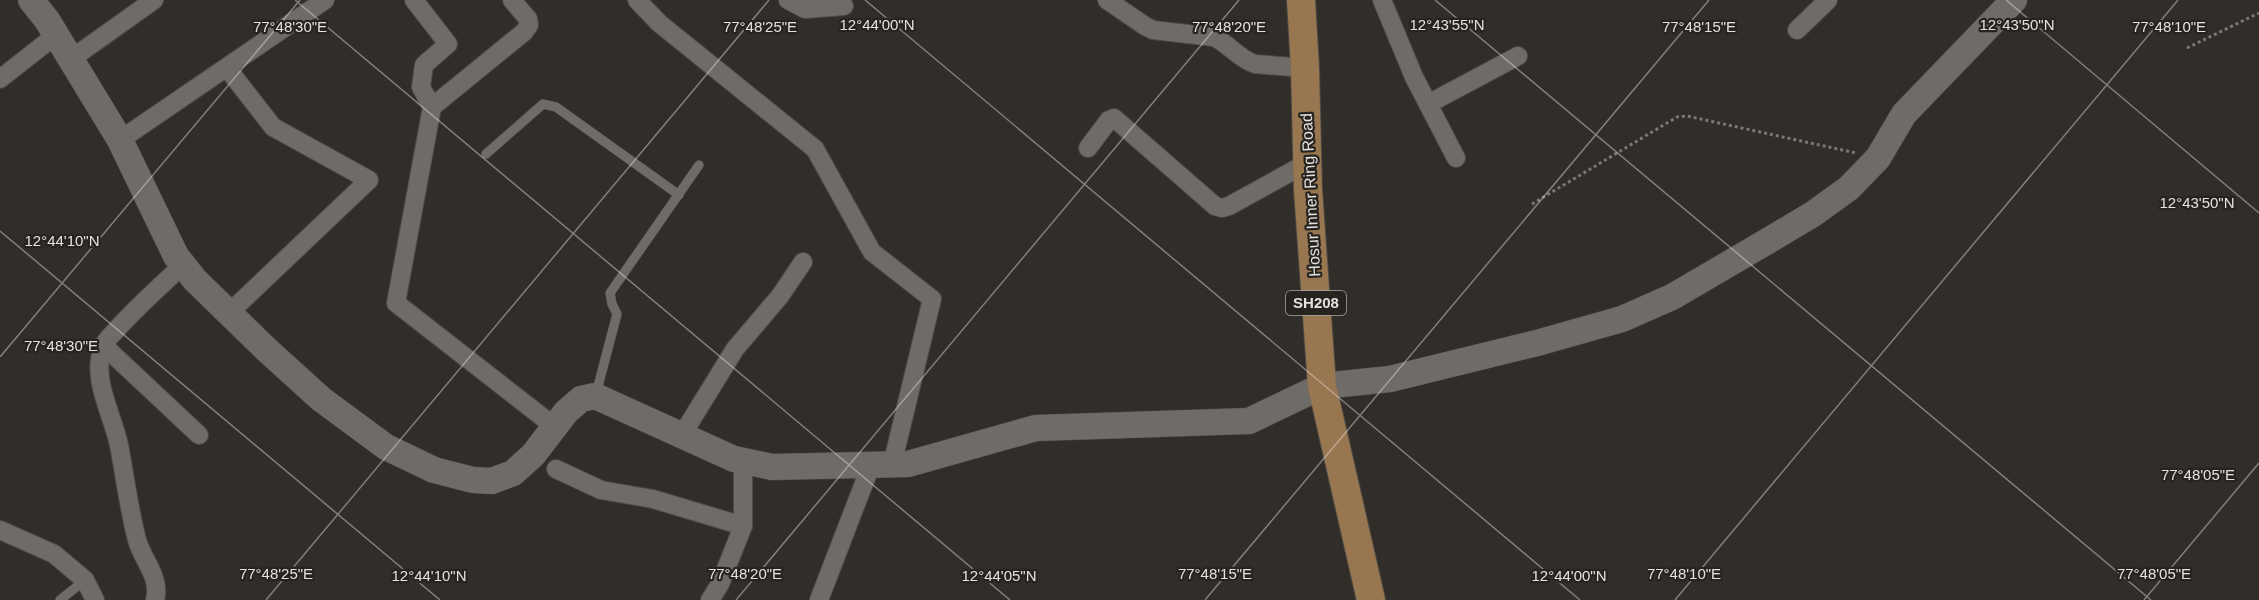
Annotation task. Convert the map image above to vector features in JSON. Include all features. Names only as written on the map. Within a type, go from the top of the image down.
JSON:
[{"type":"main road","name":"Hosur Inner Ring Road","points":[[1301,0],[1307,163],[1322,386],[1371,600]]},
{"type":"street","points":[[31,0],[71,58],[120,140],[176,256],[229,313],[321,399],[386,447],[435,470],[473,480],[492,481],[513,473],[533,455],[566,412],[581,399],[595,396],[743,461],[772,467],[908,464],[1036,428],[1249,421],[1322,386],[1390,379],[1537,343],[1622,319],[1672,297],[1813,214],[1849,188],[1878,158],[1904,114],[2006,3]]},
{"type":"street","points":[[71,58],[154,0]]},
{"type":"street","points":[[120,140],[325,0]]},
{"type":"street","points":[[414,0],[448,44],[424,65],[421,87],[432,107],[396,303],[555,427]]},
{"type":"street","points":[[432,107],[524,32],[529,25],[528,19],[512,0]]},
{"type":"street","points":[[637,0],[659,23],[815,149],[872,252],[932,299],[881,465],[819,600]]},
{"type":"street","points":[[788,0],[806,9],[844,6]]},
{"type":"street","points":[[1107,0],[1153,30],[1214,37],[1248,62],[1255,64],[1305,68]]},
{"type":"street","points":[[1382,0],[1414,77],[1456,158]]},
{"type":"street","points":[[1797,30],[1828,0]]},
{"type":"street","points":[[0,79],[56,35]]},
{"type":"street","points":[[1428,104],[1518,56]]},
{"type":"street","points":[[227,68],[273,127],[369,180],[229,313]]},
{"type":"street","points":[[1088,148],[1109,120],[1114,118],[1215,206],[1222,208],[1307,163]]},
{"type":"street","points":[[682,435],[735,349],[780,296],[803,262]]},
{"type":"street","points":[[155,600],[157,593],[155,576],[140,548],[132,519],[118,441],[101,386],[99,366],[103,345],[137,307],[183,265]]},
{"type":"street","points":[[103,345],[200,435]]},
{"type":"street","points":[[710,600],[720,584],[743,526],[743,461]]},
{"type":"street","points":[[556,469],[601,490],[653,499],[743,526]]},
{"type":"street","points":[[0,530],[54,554],[85,580],[95,600]]},
{"type":"lane","points":[[486,154],[543,104],[556,107],[679,195]]},
{"type":"lane","points":[[595,396],[617,314],[610,293],[699,165]]},
{"type":"lane","points":[[60,600],[85,580]]},
{"type":"path","points":[[2187,48],[2259,13]]},
{"type":"path","points":[[1532,204],[1677,117],[1687,116],[1878,158]]}]
